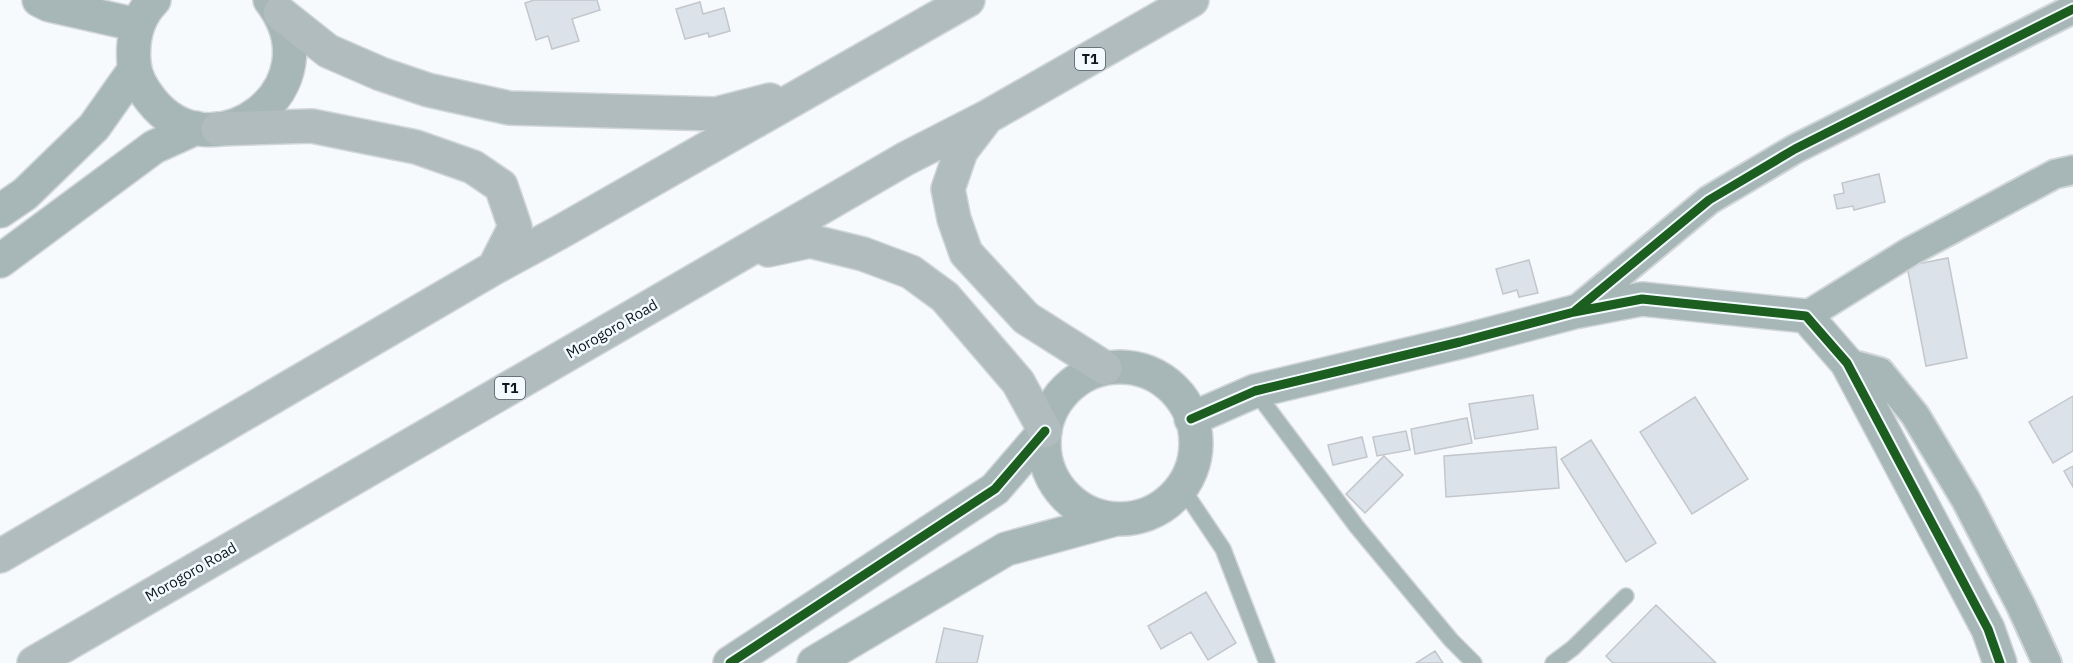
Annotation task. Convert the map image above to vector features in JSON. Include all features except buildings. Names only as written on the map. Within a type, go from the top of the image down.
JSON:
[{"type":"highway","points":[[0,556],[494,268],[968,0]]},
{"type":"highway","name":"Morogoro Road","points":[[34,663],[905,159],[987,117],[1192,0]]},
{"type":"highway","points":[[275,7],[328,51],[381,74],[428,90],[509,108],[716,114],[814,89]]},
{"type":"highway","points":[[987,117],[961,151],[948,189],[954,219],[966,253],[1026,318],[1105,368]]},
{"type":"highway","points":[[207,128],[312,126],[416,147],[473,166],[501,186],[515,227],[494,268]]},
{"type":"highway","points":[[740,255],[810,241],[863,254],[911,272],[945,297],[1018,382],[1045,430]]},
{"type":"street","points":[[39,0],[49,5],[146,13],[133,46],[135,69],[143,90],[157,107],[175,120],[207,128]]},
{"type":"street","points":[[0,261],[154,147],[207,128],[240,124],[259,113],[275,97],[285,78],[290,56],[288,34],[275,7]]},
{"type":"street","points":[[1574,312],[1709,200],[1795,149],[2073,9]]},
{"type":"street","points":[[0,211],[25,194],[94,127],[135,69]]},
{"type":"street","points":[[1191,419],[1255,391],[1449,345],[1574,312],[1642,299],[1806,316],[1911,251],[2055,174],[2073,170]]},
{"type":"street","points":[[1806,316],[1847,363],[1988,629],[2000,663]]},
{"type":"street","points":[[1847,363],[1880,372],[1915,414],[1966,500],[2021,606],[2047,663]]},
{"type":"street","points":[[814,663],[1006,549],[1117,519],[1136,518],[1153,512],[1169,502],[1182,488],[1191,472],[1196,455],[1197,437],[1191,419],[1185,402],[1159,376],[1142,369],[1123,367],[1105,368],[1087,374],[1065,390],[1050,413],[1045,430],[1044,449],[1048,467],[1056,484],[1067,498],[1090,513],[1117,519]]},
{"type":"street","points":[[730,663],[995,489],[1045,430]]},
{"type":"lane","points":[[1255,391],[1357,527],[1451,640],[1474,663]]},
{"type":"lane","points":[[1182,488],[1223,549],[1267,663]]},
{"type":"lane","points":[[1553,663],[1573,648],[1626,596]]},
{"type":"cycle path","points":[[1575,311],[1709,200],[1795,149],[2073,9]]},
{"type":"cycle path","points":[[1191,419],[1255,391],[1574,312],[1642,299],[1806,316],[1847,363],[1988,629],[2000,663]]},
{"type":"cycle path","points":[[730,663],[995,489],[1045,431]]}]
